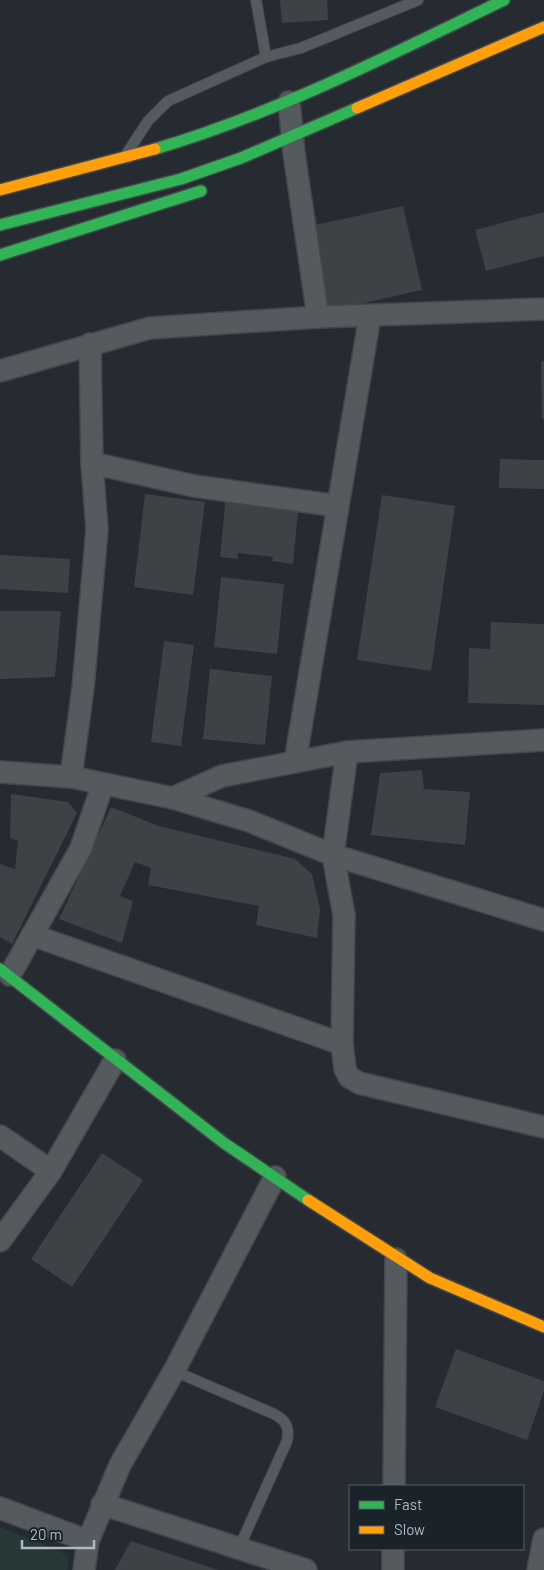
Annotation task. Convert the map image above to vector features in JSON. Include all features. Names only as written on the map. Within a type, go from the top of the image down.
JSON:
[{"type":"main road","points":[[0,190],[124,157],[228,126],[289,102],[504,0]]},
{"type":"main road","points":[[0,225],[181,179],[242,158],[291,149],[544,27]]},
{"type":"main road","points":[[0,254],[209,188]]},
{"type":"main road","points":[[5,972],[115,1060],[224,1142],[396,1259],[465,1294],[544,1327]]},
{"type":"street","points":[[289,102],[291,149],[318,317]]},
{"type":"street","points":[[0,371],[150,328],[318,317],[544,308]]},
{"type":"street","points":[[295,762],[370,316]]},
{"type":"street","points":[[71,778],[83,688],[97,530],[92,463],[90,344]]},
{"type":"street","points":[[92,463],[194,486],[338,506]]},
{"type":"street","points":[[173,798],[222,776],[346,752],[544,740]]},
{"type":"street","points":[[346,752],[333,855],[344,915],[342,1044],[345,1068],[349,1078],[359,1083],[544,1127]]},
{"type":"street","points":[[0,772],[71,778],[173,798],[249,821],[333,855],[544,920]]},
{"type":"street","points":[[5,972],[32,935],[81,848],[103,784]]},
{"type":"street","points":[[32,935],[342,1044]]},
{"type":"street","points":[[0,1241],[51,1171],[115,1060]]},
{"type":"street","points":[[0,1136],[51,1171]]},
{"type":"street","points":[[84,1570],[88,1541],[120,1465],[174,1371],[276,1177]]},
{"type":"street","points":[[394,1485],[396,1259]]},
{"type":"street","points":[[102,1504],[306,1570]]},
{"type":"street","points":[[0,1508],[88,1541]]},
{"type":"street","points":[[538,1570],[544,1539]]},
{"type":"street","points":[[393,1550],[393,1570]]},
{"type":"lane","points":[[256,0],[266,57]]},
{"type":"lane","points":[[124,157],[148,121],[168,102],[266,57],[301,48],[418,0]]},
{"type":"lane","points":[[174,1371],[274,1414],[284,1420],[287,1425],[287,1441],[239,1548]]},
{"type":"shaded area","points":[[0,1527],[60,1551],[69,1558],[67,1570],[0,1570]]},
{"type":"building","points":[[280,0],[327,0],[328,20],[282,23]]},
{"type":"building","points":[[403,206],[422,290],[329,311],[310,226]]},
{"type":"building","points":[[544,212],[544,256],[486,271],[475,230]]},
{"type":"building","points":[[544,361],[544,419],[542,419],[541,362]]},
{"type":"building","points":[[500,459],[544,460],[544,489],[499,488]]},
{"type":"building","points":[[145,494],[205,502],[193,595],[134,587]]},
{"type":"building","points":[[226,495],[299,502],[293,564],[272,561],[273,557],[238,553],[238,559],[220,557]]},
{"type":"building","points":[[382,495],[455,506],[431,671],[357,660]]},
{"type":"building","points":[[0,555],[70,559],[68,593],[0,589]]},
{"type":"building","points":[[221,577],[284,584],[277,654],[214,647]]},
{"type":"building","points":[[0,611],[61,611],[55,677],[0,679]]},
{"type":"building","points":[[491,622],[544,624],[544,705],[468,703],[469,648],[490,649]]},
{"type":"building","points":[[164,641],[194,645],[181,746],[151,742]]},
{"type":"building","points":[[210,669],[272,676],[265,745],[203,739]]},
{"type":"building","points":[[422,770],[424,789],[470,792],[465,845],[371,835],[380,773]]},
{"type":"building","points":[[11,794],[68,802],[77,813],[12,944],[0,937],[0,864],[15,869],[18,841],[10,838]]},
{"type":"building","points":[[111,807],[159,826],[295,859],[312,874],[320,909],[317,938],[256,925],[259,906],[148,885],[151,868],[135,862],[120,896],[133,901],[122,943],[59,919]]},
{"type":"building","points":[[102,1153],[143,1180],[72,1287],[31,1259]]},
{"type":"building","points":[[456,1349],[544,1381],[544,1391],[527,1440],[435,1407]]},
{"type":"building","points":[[131,1541],[218,1570],[115,1570]]},
{"type":"traffic: fast","points":[[155,149],[200,135],[289,101],[376,62],[504,0]]},
{"type":"traffic: fast","points":[[0,225],[181,179],[241,158],[357,108]]},
{"type":"traffic: fast","points":[[0,255],[201,191]]},
{"type":"traffic: fast","points":[[0,969],[224,1143],[308,1200]]},
{"type":"traffic: slow","points":[[357,108],[544,27]]},
{"type":"traffic: slow","points":[[0,190],[155,149]]},
{"type":"traffic: slow","points":[[308,1200],[430,1278],[544,1327]]}]
